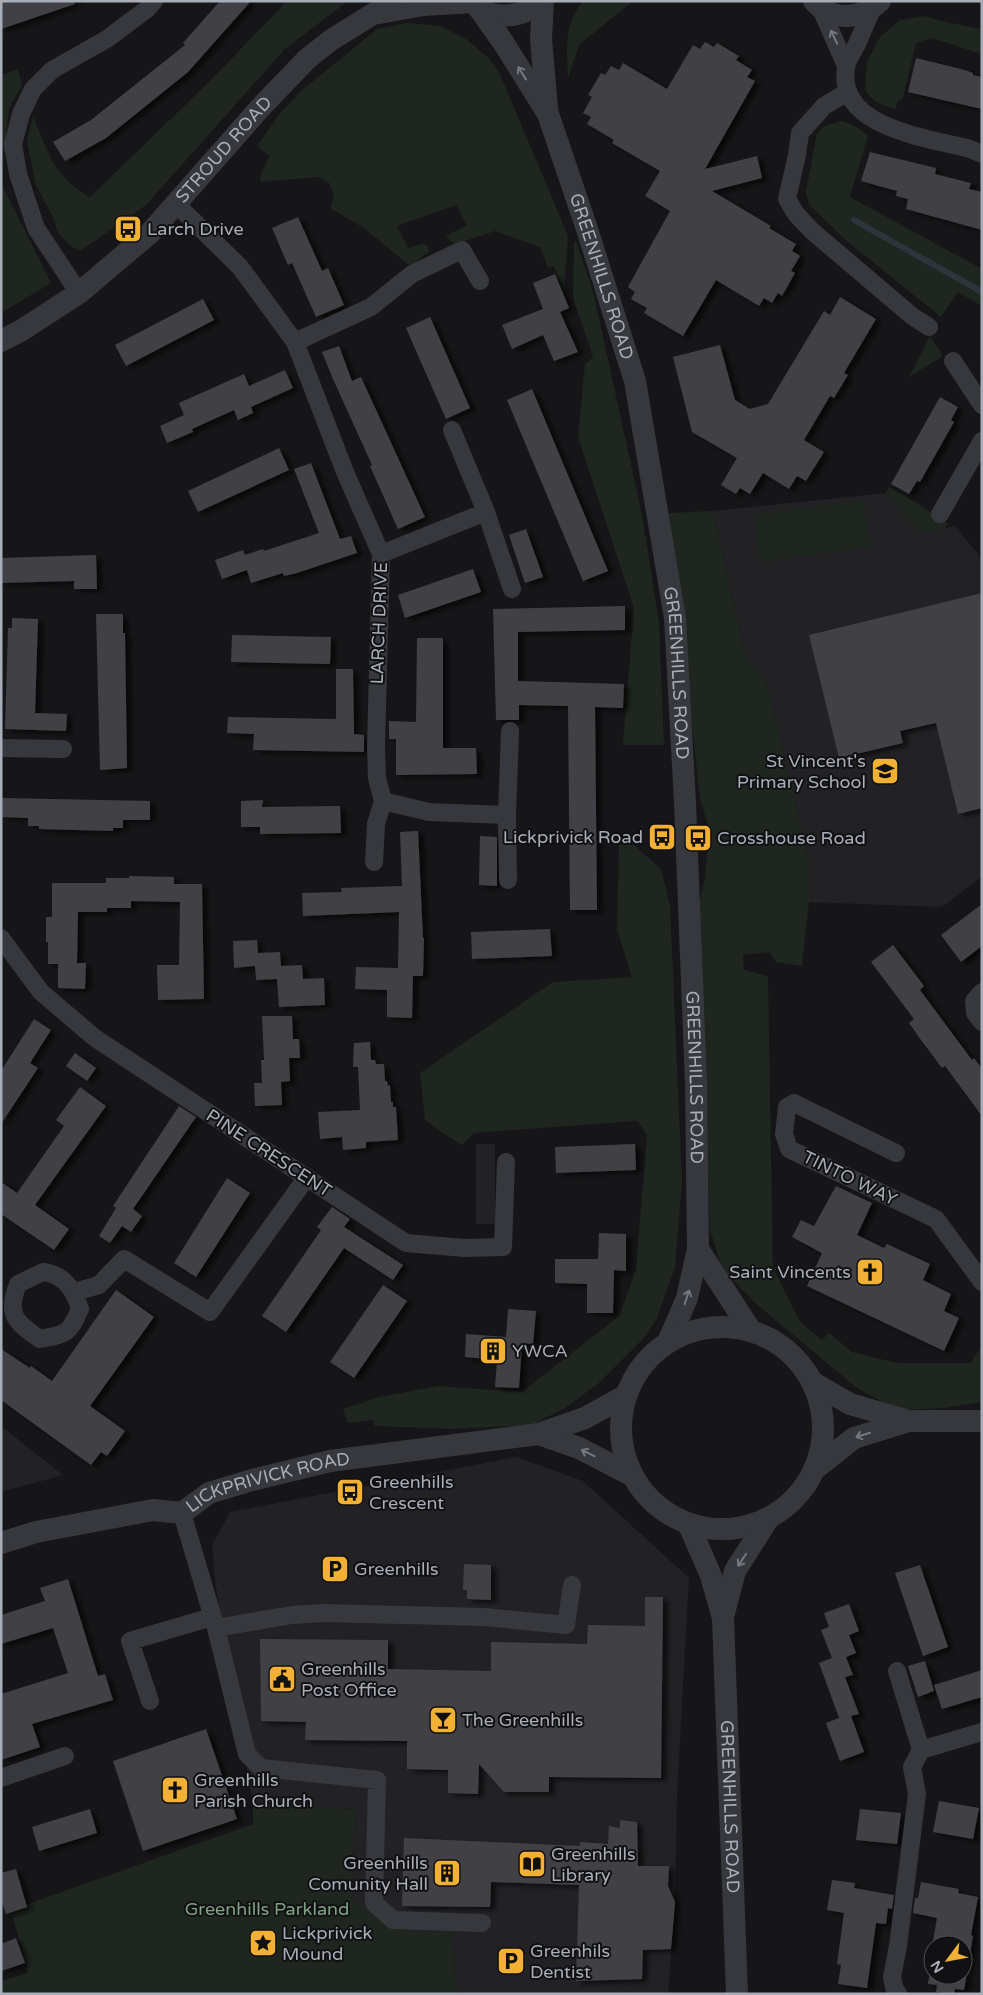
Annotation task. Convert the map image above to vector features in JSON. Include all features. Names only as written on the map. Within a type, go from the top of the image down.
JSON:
[{"type":"street","points":[[79,292],[36,228],[18,174],[13,144],[21,114],[33,89],[52,70],[107,39],[147,9],[154,1]]},
{"type":"street","points":[[474,3],[491,14],[506,16],[521,14],[542,1]]},
{"type":"street","name":"GREENHILLS ROAD","points":[[542,1],[541,39],[548,114]]},
{"type":"street","name":"STROUD ROAD","points":[[1,341],[22,330],[79,292],[150,233],[177,205],[260,108],[307,59],[331,40],[385,7],[474,3]]},
{"type":"street","name":"GREENHILLS ROAD","points":[[474,3],[503,42],[548,114],[587,229],[635,381],[675,618],[696,1084],[698,1248],[687,1298],[668,1342]]},
{"type":"street","points":[[817,5],[834,15],[848,17],[861,14],[880,4]]},
{"type":"street","points":[[846,66],[880,4]]},
{"type":"street","points":[[817,5],[846,66],[846,93],[854,105],[884,126],[970,148],[982,154]]},
{"type":"street","points":[[846,93],[824,106],[800,133],[787,199],[796,214],[812,231],[912,316],[928,327]]},
{"type":"street","name":"LARCH DRIVE","points":[[177,205],[240,267],[295,342],[345,472],[381,554],[376,747],[377,778],[383,801]]},
{"type":"street","points":[[295,342],[371,307],[412,274],[462,250],[480,281]]},
{"type":"street","points":[[953,361],[980,398]]},
{"type":"street","points":[[452,430],[486,512],[512,589]]},
{"type":"street","points":[[940,514],[982,441]]},
{"type":"street","points":[[381,554],[486,512]]},
{"type":"street","points":[[508,880],[507,815],[510,731]]},
{"type":"street","points":[[1,748],[63,749]]},
{"type":"street","points":[[374,862],[376,824],[383,801],[429,812],[507,815]]},
{"type":"street","name":"PINE CRESCENT","points":[[1,938],[41,992],[95,1038],[406,1243],[465,1248],[510,1247],[506,1162]]},
{"type":"street","points":[[982,992],[974,1002],[976,1012],[982,1022]]},
{"type":"street","name":"TINTO WAY","points":[[896,1153],[794,1103],[787,1107],[784,1134],[789,1149],[936,1219],[982,1282]]},
{"type":"street","points":[[75,1292],[99,1285],[124,1259],[210,1312],[307,1177]]},
{"type":"street","points":[[698,1248],[751,1331]]},
{"type":"street","points":[[816,1468],[823,1440],[822,1410],[812,1382],[797,1359],[776,1342],[751,1331],[723,1326],[694,1330],[668,1342],[641,1366],[625,1396],[620,1422],[622,1449],[631,1475],[646,1496],[666,1514],[689,1525],[716,1530],[743,1528],[768,1519],[796,1498],[816,1468],[854,1438],[910,1421]]},
{"type":"street","points":[[812,1382],[850,1404],[910,1421],[982,1421]]},
{"type":"street","name":"LICKPRIVICK ROAD","points":[[1,1543],[36,1532],[154,1510],[182,1513],[208,1493],[330,1461],[539,1434],[585,1418],[625,1396]]},
{"type":"street","name":"LICKPRIVICK ROAD","points":[[539,1434],[579,1448],[631,1475]]},
{"type":"street","points":[[182,1513],[214,1622],[247,1754],[261,1768],[377,1780],[374,1903],[393,1920],[482,1923]]},
{"type":"street","name":"GREENHILLS ROAD","points":[[723,1618],[735,1571],[768,1519]]},
{"type":"street","name":"GREENHILLS ROAD","points":[[689,1525],[711,1576],[723,1618],[737,1994]]},
{"type":"street","points":[[150,1701],[130,1641],[214,1622],[323,1613],[484,1618],[566,1625],[572,1585]]},
{"type":"street","points":[[897,1671],[920,1750],[912,1768],[917,1794],[898,1946],[892,1977],[898,1994]]},
{"type":"street","points":[[920,1750],[982,1732]]},
{"type":"street","points":[[1,1778],[65,1756]]},
{"type":"shaded area","name":"St Vincent's Primary School","points":[[886,493],[920,534],[955,526],[982,559],[982,876],[947,904],[939,907],[809,902],[809,860],[767,683],[745,655],[713,511]]},
{"type":"shaded area","points":[[476,1144],[495,1144],[495,1224],[476,1224]]},
{"type":"shaded area","points":[[1,1426],[63,1475],[1,1492]]},
{"type":"shaded area","points":[[516,1457],[583,1481],[689,1578],[677,1795],[675,1902],[668,1994],[457,1994],[451,1926],[352,1903],[355,1809],[253,1805],[215,1581],[212,1545],[230,1512]]},
{"type":"green space","points":[[287,1],[348,1],[285,49],[146,205],[80,251],[69,245],[57,231],[53,217],[35,183],[27,140],[33,117],[48,153],[60,172],[68,181],[90,197],[211,80]]},
{"type":"green space","points":[[583,1],[633,1],[579,45],[568,78],[567,47],[569,28]]},
{"type":"green space","points":[[925,16],[982,29],[982,54],[931,38],[916,43],[903,98],[898,101],[895,110],[874,101],[865,90],[867,61],[880,37],[900,20]]},
{"type":"green space","points":[[407,23],[441,26],[466,39],[489,58],[500,74],[568,236],[564,292],[554,266],[548,268],[540,247],[495,231],[456,244],[451,242],[446,236],[467,225],[456,205],[397,226],[408,248],[422,244],[427,245],[429,251],[415,263],[409,265],[364,228],[330,208],[334,195],[329,183],[320,177],[261,182],[260,177],[269,156],[257,146],[281,112],[300,92],[377,29]]},
{"type":"green space","points":[[18,69],[22,85],[9,108],[5,155],[1,141],[1,75]]},
{"type":"green space","points":[[841,121],[851,124],[868,135],[850,197],[982,269],[982,306],[958,292],[941,317],[848,242],[809,205],[806,192],[817,133],[825,126]]},
{"type":"green space","points":[[1,183],[51,283],[1,313]]},
{"type":"green space","points":[[576,241],[593,291],[642,515],[659,622],[664,745],[623,745],[634,608],[578,437],[585,364],[593,357],[573,298],[574,242]]},
{"type":"green space","points":[[930,336],[943,356],[909,377]]},
{"type":"green space","points":[[889,487],[948,523],[945,528],[920,534],[886,493]]},
{"type":"green space","points":[[864,500],[871,547],[760,562],[754,515]]},
{"type":"green space","points":[[713,511],[745,655],[767,683],[809,860],[809,902],[802,966],[776,962],[769,952],[743,955],[744,970],[768,976],[773,1268],[800,1322],[822,1340],[829,1333],[852,1352],[897,1363],[970,1363],[982,1346],[982,1402],[945,1408],[897,1410],[857,1388],[754,1302],[722,1269],[710,1230],[702,1008],[696,915],[705,879],[709,830],[700,798],[669,513]]},
{"type":"green space","points":[[619,844],[634,845],[661,869],[670,905],[682,1182],[675,1267],[657,1318],[644,1338],[599,1383],[565,1408],[532,1425],[451,1429],[375,1426],[373,1420],[348,1423],[343,1409],[380,1397],[438,1386],[522,1392],[619,1316],[636,1270],[647,1135],[637,1121],[474,1133],[462,1145],[425,1120],[420,1073],[553,982],[632,977],[617,929]]},
{"type":"green space","name":"Greenhills Parkland","points":[[253,1805],[355,1809],[352,1902],[451,1926],[457,1994],[1,1994],[1,1981],[28,1973],[11,1910],[253,1824]]},
{"type":"building","points":[[1,1],[74,1],[75,4],[1,29]]},
{"type":"building","points":[[220,1],[251,1],[188,72],[106,138],[65,161],[53,142],[91,120],[185,45],[183,43]]},
{"type":"building","points":[[705,42],[714,47],[717,43],[739,56],[736,60],[752,70],[747,77],[755,81],[705,169],[757,156],[762,178],[712,191],[771,226],[769,228],[796,244],[792,251],[800,256],[791,271],[795,273],[782,296],[778,293],[772,303],[764,298],[759,306],[716,280],[683,336],[644,313],[647,308],[631,299],[635,292],[628,287],[670,211],[645,196],[660,171],[612,143],[614,140],[587,124],[591,117],[583,113],[592,97],[588,95],[601,73],[605,75],[611,66],[619,70],[623,63],[667,89],[693,45],[700,49]]},
{"type":"building","points":[[916,58],[965,70],[973,73],[973,75],[982,77],[982,109],[908,92]]},
{"type":"building","points":[[870,152],[936,168],[935,174],[971,183],[969,189],[982,192],[982,230],[906,209],[908,199],[896,196],[897,191],[861,181]]},
{"type":"building","points":[[298,217],[322,271],[328,268],[344,305],[316,317],[292,263],[288,265],[272,228]]},
{"type":"building","points":[[555,274],[569,308],[560,312],[578,352],[554,361],[543,335],[512,349],[502,325],[543,309],[533,283]]},
{"type":"building","points":[[840,297],[876,319],[844,373],[848,375],[834,398],[830,396],[804,440],[824,452],[806,481],[797,476],[789,489],[763,473],[750,494],[740,488],[736,494],[721,485],[737,458],[692,432],[673,357],[720,345],[735,400],[750,409],[768,404],[824,311],[830,315]]},
{"type":"building","points":[[203,299],[214,320],[126,366],[115,345]]},
{"type":"building","points":[[430,317],[470,408],[446,419],[406,328]]},
{"type":"building","points":[[339,346],[352,381],[361,377],[425,517],[398,529],[322,352]]},
{"type":"building","points":[[285,370],[293,388],[251,407],[253,413],[238,420],[234,410],[192,429],[193,432],[167,443],[160,426],[184,415],[179,403],[244,374],[249,386]]},
{"type":"building","points":[[532,389],[608,571],[583,581],[507,400]]},
{"type":"building","points":[[940,397],[958,407],[951,420],[954,422],[920,482],[917,481],[909,494],[891,484]]},
{"type":"building","points":[[279,448],[289,470],[198,512],[188,491]]},
{"type":"building","points":[[311,463],[340,539],[351,536],[357,553],[297,573],[284,576],[283,573],[251,583],[247,570],[222,579],[215,560],[243,550],[245,555],[263,549],[264,551],[319,533],[294,469]]},
{"type":"building","points":[[526,529],[543,577],[525,583],[509,535]]},
{"type":"building","points":[[96,555],[97,589],[74,589],[74,581],[1,583],[1,558]]},
{"type":"building","points":[[473,569],[481,592],[405,618],[398,595]]},
{"type":"building","points":[[982,593],[982,808],[958,814],[936,723],[900,731],[903,743],[839,758],[809,635]]},
{"type":"building","points":[[625,606],[625,630],[518,632],[518,681],[624,684],[623,708],[595,707],[597,910],[570,910],[568,706],[519,705],[519,720],[496,720],[493,609]]},
{"type":"building","points":[[96,614],[123,614],[123,633],[125,633],[127,768],[100,770]]},
{"type":"building","points":[[12,618],[38,619],[35,713],[67,714],[66,731],[5,729],[8,628],[12,628]]},
{"type":"building","points":[[232,635],[331,637],[330,664],[231,662]]},
{"type":"building","points":[[417,638],[443,638],[443,748],[476,748],[477,774],[396,775],[396,739],[389,739],[389,721],[416,722]]},
{"type":"building","points":[[336,669],[353,669],[354,734],[364,735],[364,752],[253,750],[254,734],[227,733],[228,717],[336,719]]},
{"type":"building","points":[[2,798],[150,801],[150,820],[123,820],[123,828],[113,828],[113,831],[39,829],[39,826],[28,826],[28,818],[2,817]]},
{"type":"building","points":[[263,800],[262,807],[340,806],[341,833],[260,834],[260,827],[241,827],[241,801]]},
{"type":"building","points":[[418,831],[424,938],[423,976],[413,976],[412,1018],[387,1017],[387,990],[355,989],[356,967],[398,968],[399,912],[303,916],[302,893],[342,892],[341,888],[402,886],[400,832]]},
{"type":"building","points":[[480,836],[497,837],[497,886],[479,885]]},
{"type":"building","points":[[129,876],[174,877],[174,884],[202,884],[204,999],[158,1000],[157,965],[179,965],[180,902],[131,901],[131,908],[107,908],[107,912],[78,912],[77,963],[86,963],[85,989],[58,988],[58,964],[48,964],[48,942],[46,942],[46,917],[52,917],[52,883],[106,883],[106,878],[129,878]]},
{"type":"building","points":[[982,904],[982,946],[961,962],[941,935]]},
{"type":"building","points":[[550,929],[552,956],[472,959],[471,932]]},
{"type":"building","points":[[257,940],[258,953],[280,952],[281,966],[302,965],[303,979],[324,978],[325,1005],[279,1007],[277,979],[256,980],[255,966],[234,968],[233,941]]},
{"type":"building","points":[[893,945],[924,986],[920,990],[972,1060],[974,1058],[982,1069],[982,1116],[945,1066],[942,1068],[921,1040],[909,1023],[914,1019],[871,962]]},
{"type":"building","points":[[262,1016],[292,1016],[293,1039],[299,1039],[300,1058],[289,1058],[290,1081],[281,1082],[282,1105],[255,1106],[254,1083],[262,1083],[261,1060],[264,1060]]},
{"type":"building","points":[[34,1019],[51,1030],[30,1063],[38,1068],[1,1124],[1,1071]]},
{"type":"building","points":[[370,1042],[371,1060],[375,1060],[376,1064],[384,1064],[385,1081],[387,1081],[388,1086],[390,1085],[391,1102],[393,1102],[393,1107],[396,1107],[398,1140],[366,1142],[366,1148],[343,1150],[342,1137],[320,1139],[318,1112],[360,1110],[358,1067],[353,1067],[354,1043]]},
{"type":"building","points":[[75,1053],[96,1068],[87,1081],[66,1066]]},
{"type":"building","points":[[80,1087],[106,1106],[35,1205],[69,1229],[54,1250],[1,1214],[1,1182],[17,1193],[64,1126],[56,1120]]},
{"type":"building","points":[[179,1106],[196,1117],[133,1209],[142,1216],[131,1232],[122,1226],[110,1243],[99,1236],[116,1208],[113,1206]]},
{"type":"building","points":[[635,1144],[636,1170],[556,1173],[555,1147]]},
{"type":"building","points":[[227,1178],[250,1193],[196,1277],[174,1263]]},
{"type":"building","name":"Saint Vincents","points":[[836,1186],[872,1203],[857,1235],[884,1248],[887,1244],[930,1264],[923,1280],[951,1294],[944,1311],[959,1318],[944,1351],[807,1286],[822,1253],[792,1237],[801,1220],[814,1226]]},
{"type":"building","points":[[332,1207],[350,1219],[344,1227],[403,1265],[393,1280],[344,1248],[286,1332],[262,1316],[321,1230],[317,1227]]},
{"type":"building","points":[[599,1233],[626,1234],[626,1271],[614,1270],[613,1313],[587,1313],[587,1284],[555,1283],[555,1259],[598,1259]]},
{"type":"building","points":[[383,1285],[407,1301],[354,1378],[330,1362]]},
{"type":"building","points":[[116,1290],[154,1317],[90,1406],[125,1431],[107,1456],[101,1452],[91,1465],[1,1400],[1,1349],[30,1368],[31,1366],[52,1381]]},
{"type":"building","name":"YWCA","points":[[508,1309],[536,1311],[533,1344],[522,1343],[519,1388],[495,1387],[497,1360],[465,1357],[466,1334],[506,1337]]},
{"type":"building","points":[[464,1564],[491,1565],[491,1600],[467,1599],[467,1590],[463,1590]]},
{"type":"building","points":[[920,1565],[948,1647],[923,1656],[895,1573]]},
{"type":"building","points":[[68,1579],[98,1676],[105,1674],[113,1700],[32,1724],[40,1747],[1,1760],[1,1694],[68,1673],[53,1628],[1,1644],[1,1615],[45,1601],[40,1588]]},
{"type":"building","points":[[645,1597],[663,1597],[661,1778],[549,1777],[549,1792],[504,1792],[479,1764],[478,1794],[448,1793],[448,1770],[407,1769],[407,1741],[305,1740],[306,1722],[261,1721],[260,1639],[388,1640],[388,1669],[491,1671],[491,1642],[587,1644],[588,1625],[645,1626]]},
{"type":"building","points":[[849,1604],[859,1631],[849,1635],[856,1653],[846,1657],[853,1675],[845,1677],[859,1714],[851,1716],[864,1752],[840,1761],[826,1723],[839,1718],[819,1663],[832,1658],[821,1630],[829,1627],[824,1613]]},
{"type":"building","points":[[925,1661],[934,1691],[918,1697],[908,1666]]},
{"type":"building","points":[[982,1670],[982,1697],[942,1709],[934,1685]]},
{"type":"building","name":"Greenhills Parish Church","points":[[206,1729],[237,1819],[143,1851],[113,1761]]},
{"type":"building","points":[[939,1801],[979,1808],[973,1839],[933,1832]]},
{"type":"building","points":[[90,1809],[97,1833],[39,1851],[32,1827]]},
{"type":"building","points":[[860,1809],[901,1813],[897,1844],[856,1840]]},
{"type":"building","points":[[620,1820],[637,1822],[638,1866],[669,1866],[668,1886],[675,1902],[671,1949],[643,1950],[642,1979],[576,1981],[579,1885],[491,1882],[490,1907],[402,1906],[404,1838],[580,1846],[580,1842],[608,1844],[609,1826],[620,1828]]},
{"type":"building","points":[[16,1869],[27,1907],[6,1914],[1,1900],[1,1873]]},
{"type":"building","points":[[832,1880],[855,1883],[854,1888],[894,1895],[892,1909],[888,1908],[886,1924],[876,1923],[867,1988],[838,1984],[841,1965],[837,1964],[844,1913],[827,1910]]},
{"type":"building","points":[[921,1882],[959,1889],[958,1893],[978,1897],[971,1935],[934,1935],[937,1918],[913,1913],[915,1898],[918,1898]]},
{"type":"building","points":[[16,1938],[25,1963],[1,1971],[1,1944]]},
{"type":"building","points":[[937,1985],[965,1985],[964,1990],[955,1989],[954,1994],[936,1992]]},
{"type":"waterway","points":[[854,220],[982,292]]},
{"type":"place","name":"Larch Drive","points":[[128,229]]},
{"type":"place","name":"St Vincent's Primary School","points":[[885,771]]},
{"type":"place","name":"Lickprivick Road","points":[[662,837]]},
{"type":"place","name":"Crosshouse Road","points":[[698,838]]},
{"type":"place","name":"Saint Vincents","points":[[870,1272]]},
{"type":"place","name":"YWCA","points":[[493,1351]]},
{"type":"place","name":"Greenhills Crescent","points":[[350,1492]]},
{"type":"place","name":"Greenhills","points":[[335,1569]]},
{"type":"place","name":"Greenhills Post Office","points":[[282,1679]]},
{"type":"place","name":"The Greenhills","points":[[443,1720]]},
{"type":"place","name":"Greenhills Parish Church","points":[[175,1790]]},
{"type":"place","name":"Greenhills Library","points":[[532,1864]]},
{"type":"place","name":"Greenhills Comunity Hall","points":[[447,1873]]},
{"type":"place","name":"Lickprivick Mound","points":[[263,1943]]},
{"type":"place","name":"Greenhils Dentist","points":[[511,1961]]}]
